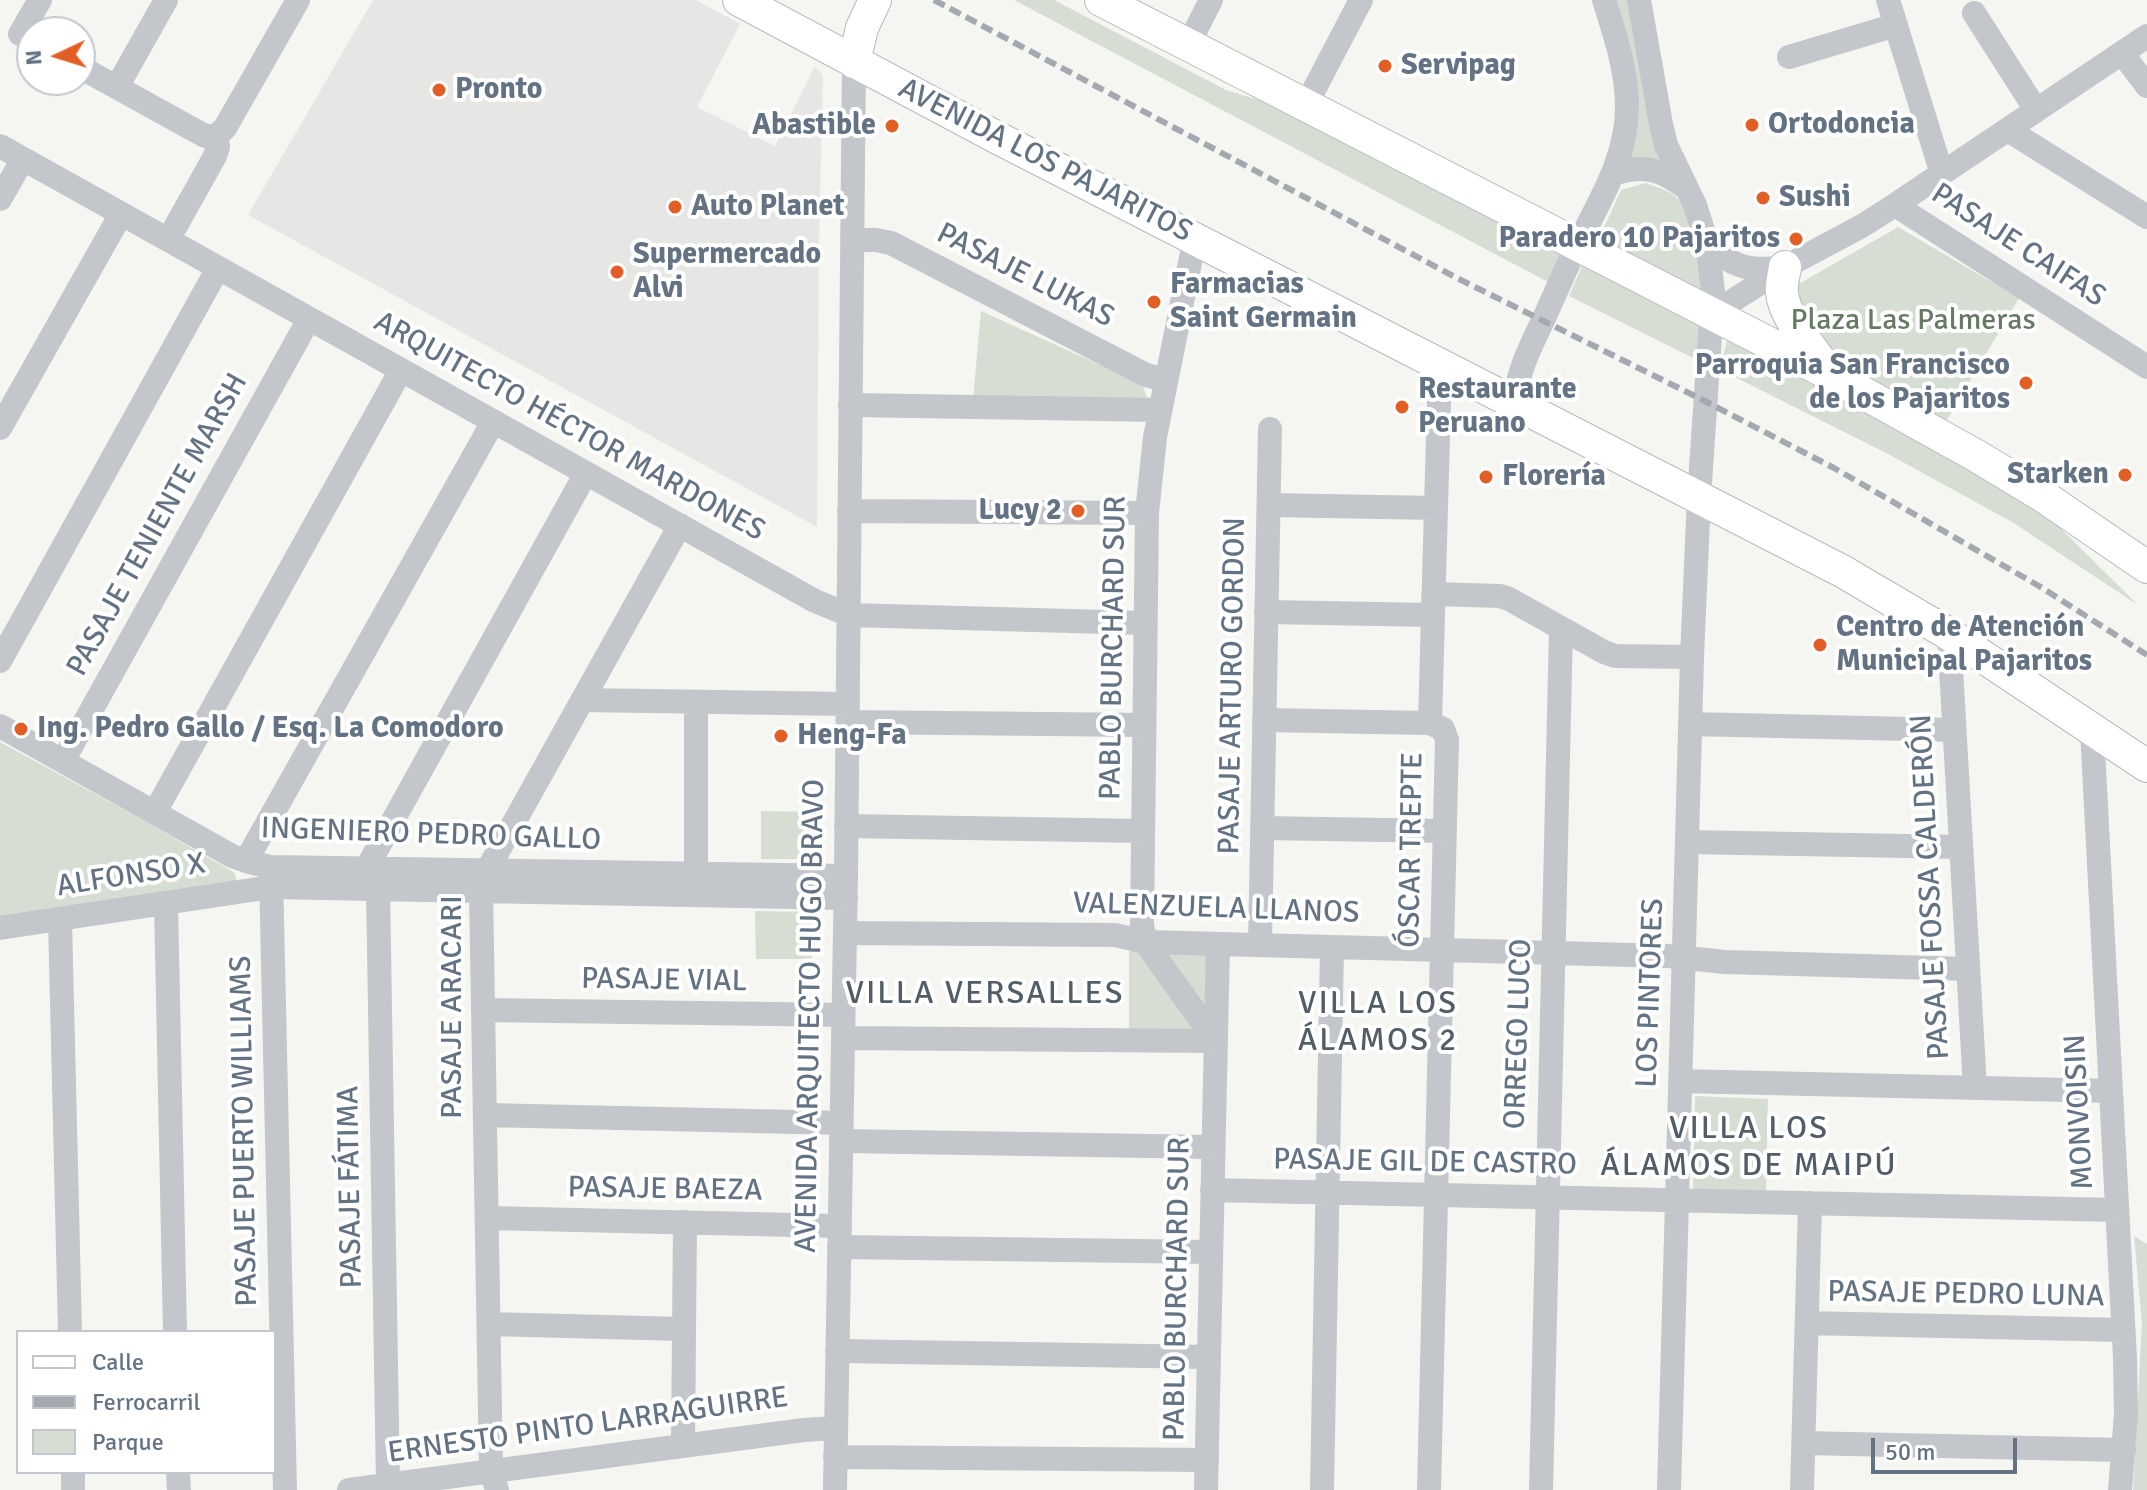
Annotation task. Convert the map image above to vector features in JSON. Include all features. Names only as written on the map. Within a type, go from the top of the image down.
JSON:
[{"type":"main road","name":"AVENIDA LOS PAJARITOS","points":[[739,0],[1842,571],[1949,634],[2147,766]]},
{"type":"main road","points":[[854,62],[862,28],[875,0]]},
{"type":"main road","points":[[1101,0],[1831,375],[1975,455],[2144,562]]},
{"type":"main road","points":[[1785,267],[1782,287],[1784,302],[1831,375]]},
{"type":"street","points":[[117,87],[166,0]]},
{"type":"street","points":[[96,76],[205,136],[216,136],[225,128],[298,0]]},
{"type":"street","points":[[1188,45],[1211,0]]},
{"type":"street","points":[[1306,105],[1361,0]]},
{"type":"street","points":[[1515,402],[1519,376],[1577,246],[1606,192],[1623,144],[1627,106],[1621,60],[1604,0]]},
{"type":"street","name":"LOS PINTORES","points":[[1639,0],[1666,145],[1695,205],[1707,243],[1712,314],[1692,657],[1669,1490]]},
{"type":"street","points":[[1888,0],[1942,174]]},
{"type":"street","points":[[1974,13],[2036,110]]},
{"type":"street","points":[[1789,57],[1896,25]]},
{"type":"street","points":[[1712,314],[1785,267],[1895,205],[2147,36]]},
{"type":"street","points":[[2122,53],[2147,86]]},
{"type":"street","name":"AVENIDA ARQUITECTO HUGO BRAVO","points":[[835,1490],[846,887],[854,62]]},
{"type":"street","points":[[2008,130],[2147,217]]},
{"type":"street","points":[[168,240],[215,156],[218,147],[216,136]]},
{"type":"street","name":"ARQUITECTO HÉCTOR MARDONES","points":[[0,146],[815,601],[849,615],[1145,623]]},
{"type":"street","points":[[0,199],[23,159]]},
{"type":"street","points":[[1613,174],[1632,169],[1650,169],[1670,176],[1687,188]]},
{"type":"street","name":"PASAJE CAIFAS","points":[[1895,205],[2147,367]]},
{"type":"street","points":[[0,428],[121,214]]},
{"type":"street","name":"PABLO BURCHARD SUR","points":[[1195,238],[1160,410],[1147,513],[1142,926],[1146,942],[1216,1041]]},
{"type":"street","name":"PASAJE LUKAS","points":[[852,240],[891,243],[1146,375],[1166,380]]},
{"type":"street","points":[[1707,243],[1724,259],[1742,267],[1785,267]]},
{"type":"street","points":[[0,661],[218,268]]},
{"type":"street","name":"PASAJE TENIENTE MARSH","points":[[63,761],[309,319]]},
{"type":"street","name":"ÓSCAR TREPTE","points":[[1429,1490],[1447,740],[1443,729],[1430,723],[1440,364]]},
{"type":"street","points":[[155,812],[401,370]]},
{"type":"street","points":[[850,405],[1160,410]]},
{"type":"street","points":[[246,861],[493,422]]},
{"type":"street","name":"PASAJE ARTURO GORDON","points":[[1260,945],[1270,429]]},
{"type":"street","points":[[372,879],[586,473]]},
{"type":"street","points":[[1269,505],[1436,508]]},
{"type":"street","points":[[849,511],[1147,513]]},
{"type":"street","name":"PASAJE ARACARI","points":[[494,1480],[484,881],[680,525]]},
{"type":"street","points":[[1266,612],[1432,605],[1500,596],[1615,656],[1692,657]]},
{"type":"street","name":"ORREGO LUCO","points":[[1541,1490],[1561,628]]},
{"type":"street","name":"PASAJE FOSSA CALDERÓN","points":[[1949,634],[1975,1088]]},
{"type":"street","points":[[582,700],[696,702],[848,713],[1144,725]]},
{"type":"street","points":[[696,702],[696,874]]},
{"type":"street","points":[[1264,720],[1430,723]]},
{"type":"street","points":[[1690,724],[1954,730]]},
{"type":"street","name":"INGENIERO PEDRO GALLO","points":[[0,726],[271,877],[846,887]]},
{"type":"street","name":"MONVOISIN","points":[[2092,730],[2126,1386],[2120,1490]]},
{"type":"street","points":[[846,826],[1143,831]]},
{"type":"street","points":[[1262,828],[1445,831]]},
{"type":"street","points":[[1687,842],[1961,847]]},
{"type":"street","name":"INGENIERO PEDRO GALLO","points":[[484,881],[696,874],[846,887]]},
{"type":"street","name":"ALFONSO X","points":[[0,928],[166,903],[271,877]]},
{"type":"street","name":"PASAJE PUERTO WILLIAMS","points":[[271,877],[285,1490]]},
{"type":"street","name":"PASAJE FÁTIMA","points":[[372,879],[388,1484]]},
{"type":"street","points":[[166,903],[175,1330]]},
{"type":"street","points":[[60,919],[70,1330]]},
{"type":"street","name":"VALENZUELA LLANOS","points":[[845,933],[1115,935],[1146,942],[1684,956],[1725,962],[1968,969]]},
{"type":"street","name":"PABLO BURCHARD SUR","points":[[1206,1490],[1218,944]]},
{"type":"street","points":[[1322,1490],[1332,947]]},
{"type":"street","name":"PASAJE VIAL","points":[[484,1010],[1216,1041]]},
{"type":"street","points":[[1680,1081],[2111,1091]]},
{"type":"street","points":[[486,1115],[1213,1147]]},
{"type":"street","name":"PASAJE GIL DE CASTRO","points":[[1212,1190],[2117,1210]]},
{"type":"street","points":[[1802,1490],[1810,1203]]},
{"type":"street","name":"PASAJE BAEZA","points":[[488,1218],[685,1222],[839,1236],[1211,1252]]},
{"type":"street","points":[[683,1445],[685,1222]]},
{"type":"street","name":"PASAJE PEDRO LUNA","points":[[1807,1323],[2123,1330]]},
{"type":"street","points":[[489,1324],[683,1329]]},
{"type":"street","points":[[837,1351],[1209,1357]]},
{"type":"street","name":"ERNESTO PINTO LARRAGUIRRE","points":[[349,1490],[388,1484],[494,1480],[683,1445],[836,1428]]},
{"type":"street","points":[[1804,1443],[2124,1450]]},
{"type":"street","points":[[835,1457],[1207,1460]]},
{"type":"shaded area","points":[[373,0],[696,0],[740,24],[697,107],[775,146],[815,66],[823,76],[817,527],[248,215]]},
{"type":"green space","points":[[1014,0],[1054,0],[1226,90],[1269,103],[1562,253],[1548,282]]},
{"type":"green space","points":[[1612,0],[1632,0],[1663,164],[1629,162]]},
{"type":"green space","points":[[1646,183],[1672,194],[1689,217],[1697,243],[1705,295],[1597,243],[1621,190]]},
{"type":"green space","name":"Plaza Las Palmeras","points":[[1898,227],[2019,298],[1944,425],[1830,355],[1790,289]]},
{"type":"green space","points":[[1583,264],[1701,320],[1699,361],[1569,296]]},
{"type":"green space","points":[[981,311],[1142,384],[1149,402],[973,399]]},
{"type":"green space","points":[[1729,335],[2042,510],[2138,605],[2012,522],[1890,455],[1719,369]]},
{"type":"green space","points":[[0,742],[235,873],[238,887],[0,923]]},
{"type":"green space","points":[[761,811],[811,812],[809,859],[761,859]]},
{"type":"green space","points":[[755,911],[812,912],[812,959],[756,959]]},
{"type":"green space","points":[[1157,949],[1210,950],[1210,1022]]},
{"type":"green space","points":[[1129,951],[1147,951],[1204,1034],[1129,1037]]},
{"type":"green space","points":[[1695,1096],[1768,1099],[1766,1193],[1693,1192]]},
{"type":"green space","points":[[2134,1236],[2147,1244],[2147,1490],[2133,1490],[2142,1323]]},
{"type":"railway","points":[[934,0],[1457,278],[1834,468],[2039,586],[2147,655]]},
{"type":"place","name":"Servipag","points":[[1385,66]]},
{"type":"place","name":"Pronto","points":[[439,90]]},
{"type":"place","name":"Ortodoncia","points":[[1752,125]]},
{"type":"place","name":"Abastible","points":[[892,126]]},
{"type":"place","name":"Sushi","points":[[1763,198]]},
{"type":"place","name":"Auto Planet","points":[[675,207]]},
{"type":"place","name":"Paradero 10 Pajaritos","points":[[1796,239]]},
{"type":"place","name":"Supermercado Alvi","points":[[617,272]]},
{"type":"place","name":"Farmacias Saint Germain","points":[[1154,302]]},
{"type":"place","name":"Parroquia San Francisco de los Pajaritos","points":[[2026,383]]},
{"type":"place","name":"Restaurante Peruano","points":[[1402,407]]},
{"type":"place","name":"Starken","points":[[2125,475]]},
{"type":"place","name":"Florería","points":[[1486,477]]},
{"type":"place","name":"Lucy 2","points":[[1078,511]]},
{"type":"place","name":"Centro de Atención Municipal Pajaritos","points":[[1820,645]]},
{"type":"place","name":"Ing. Pedro Gallo / Esq. La Comodoro","points":[[21,729]]},
{"type":"place","name":"Heng-Fa","points":[[781,736]]},
{"type":"district","name":"VILLA VERSALLES","points":[[985,995]]},
{"type":"district","name":"VILLA LOS ÁLAMOS 2","points":[[1378,1024]]},
{"type":"district","name":"VILLA LOS ÁLAMOS DE MAIPÚ","points":[[1749,1148]]}]
